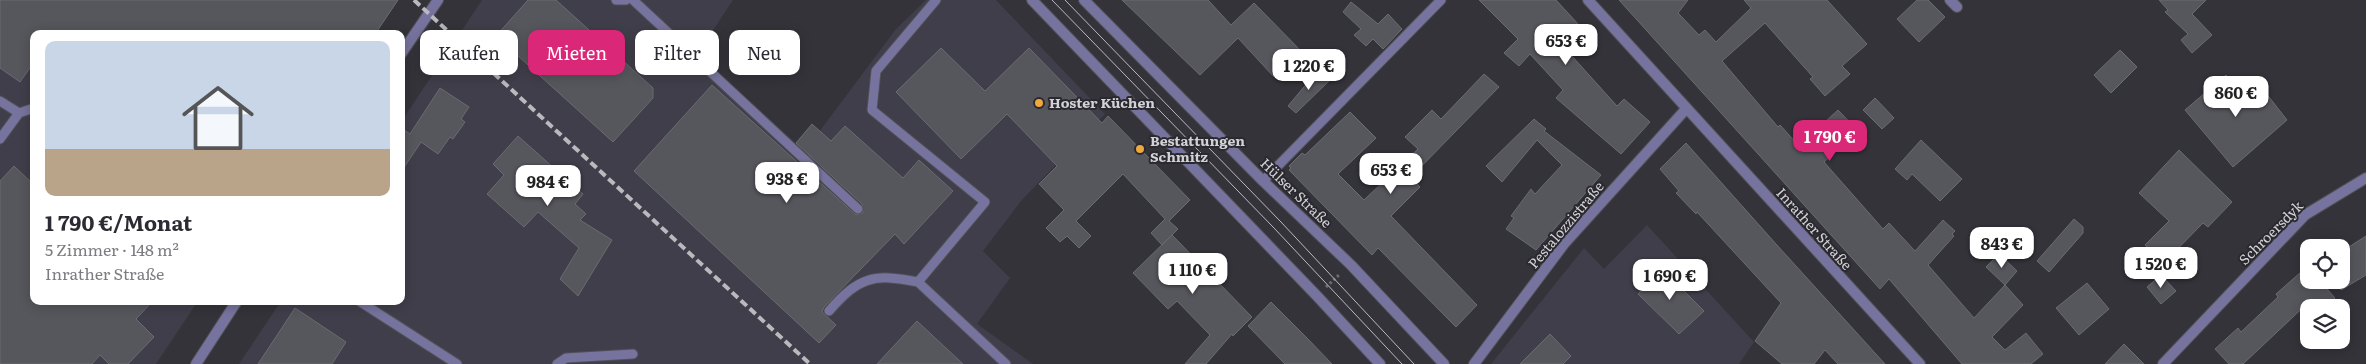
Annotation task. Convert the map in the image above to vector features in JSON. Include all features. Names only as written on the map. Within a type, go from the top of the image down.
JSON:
[{"type":"street","points":[[405,48],[438,0]]},
{"type":"street","points":[[1032,0],[1380,364]]},
{"type":"street","name":"Hülser Straße","points":[[1084,0],[1263,181],[1352,265],[1444,364]]},
{"type":"street","name":"Inrather Straße","points":[[1588,0],[1920,364]]},
{"type":"street","name":"Pestalozzistraße","points":[[1474,364],[1564,244],[1686,109]]},
{"type":"street","name":"Schroersdyk","points":[[2164,364],[2305,215],[2366,178]]},
{"type":"street","points":[[196,364],[234,305]]},
{"type":"lane","points":[[616,0],[626,0]]},
{"type":"lane","points":[[633,0],[858,209]]},
{"type":"lane","points":[[918,282],[984,202],[872,110],[876,71],[936,0]]},
{"type":"lane","points":[[1263,181],[1441,0]]},
{"type":"lane","points":[[0,101],[19,113]]},
{"type":"lane","points":[[0,139],[19,113],[30,109]]},
{"type":"lane","points":[[829,311],[848,290],[871,278],[892,277],[918,282],[1006,364]]},
{"type":"lane","points":[[365,305],[457,364]]},
{"type":"lane","points":[[557,364],[566,358],[633,354]]},
{"type":"path","points":[[1316,296],[1352,265]]},
{"type":"shaded area","points":[[0,0],[398,0],[379,30],[30,30],[30,305],[195,305],[156,364],[0,364]]},
{"type":"shaded area","points":[[482,0],[733,0],[713,30],[635,30],[635,75],[719,75],[719,73],[804,152],[896,29],[926,0],[996,0],[1105,114],[1021,201],[983,251],[1010,278],[977,324],[1033,364],[239,364],[278,305],[405,305],[405,116],[432,75],[518,75],[518,30],[462,30]]},
{"type":"shaded area","points":[[1647,225],[1754,342],[1739,364],[1491,364],[1584,248],[1604,269]]},
{"type":"building","points":[[0,0],[398,0],[378,30],[30,30],[30,68],[20,82],[0,68]]},
{"type":"building","points":[[528,0],[556,0],[589,30],[528,30],[528,65],[518,56],[518,30],[501,30]]},
{"type":"building","points":[[1122,0],[1208,0],[1231,25],[1254,3],[1303,53],[1274,77],[1238,38],[1200,75]]},
{"type":"building","points":[[1479,0],[1556,0],[1590,37],[1571,55],[1617,106],[1624,99],[1650,122],[1621,154],[1556,98],[1563,90],[1530,54],[1519,66],[1504,53],[1518,39]]},
{"type":"building","points":[[1619,0],[1688,0],[1678,13],[1699,35],[1705,30],[1716,42],[1751,8],[1744,0],[1827,0],[1867,44],[1842,66],[1850,74],[1825,96],[1810,79],[1813,77],[1765,23],[1722,61],[1778,127],[1780,125],[1799,146],[1838,110],[1858,131],[1824,162],[1883,229],[1889,223],[1915,251],[1943,220],[1955,231],[1952,234],[1954,236],[1928,265],[1974,318],[2005,285],[2023,305],[1992,337],[2005,350],[2026,333],[2043,354],[2031,364],[1962,364],[1889,279],[1880,289]]},
{"type":"building","points":[[1917,0],[1928,0],[1945,17],[1919,42],[1897,19]]},
{"type":"building","points":[[2159,0],[2206,0],[2192,14],[2212,35],[2192,53],[2181,40],[2188,34],[2165,12],[2168,10]]},
{"type":"building","points":[[1351,2],[1378,24],[1388,14],[1402,29],[1383,49],[1373,39],[1366,46],[1354,35],[1361,29],[1343,12]]},
{"type":"building","points":[[941,48],[985,91],[1029,48],[1102,123],[1108,116],[1190,200],[1169,221],[1178,229],[1162,245],[1151,233],[1165,219],[1123,174],[1076,221],[1091,236],[1079,248],[1067,236],[1060,242],[1046,228],[1064,210],[1039,184],[1057,166],[1007,114],[961,159],[896,92]]},
{"type":"building","points":[[2120,50],[2137,67],[2111,93],[2094,75]]},
{"type":"building","points":[[625,63],[635,72],[635,75],[639,75],[653,88],[653,98],[613,142],[539,75],[625,75]]},
{"type":"building","points":[[1319,69],[1330,80],[1296,113],[1288,106]]},
{"type":"building","points":[[1484,74],[1499,87],[1411,177],[1420,187],[1391,216],[1477,305],[1456,327],[1378,248],[1372,255],[1289,170],[1291,168],[1289,166],[1302,153],[1305,155],[1350,112],[1376,138],[1338,174],[1364,200],[1418,149],[1405,137],[1432,110],[1441,119]]},
{"type":"building","points":[[2226,75],[2240,92],[2255,79],[2287,120],[2233,167],[2185,110]]},
{"type":"building","points":[[712,85],[856,215],[863,213],[862,204],[796,143],[812,124],[831,141],[845,126],[903,178],[919,160],[953,191],[904,244],[895,234],[824,307],[822,312],[836,325],[819,343],[634,171]]},
{"type":"building","points":[[440,88],[469,107],[461,119],[465,122],[453,139],[450,137],[438,154],[421,142],[405,166],[405,131],[410,134]]},
{"type":"building","points":[[1875,98],[1894,118],[1882,129],[1863,110]]},
{"type":"building","points":[[1534,119],[1546,129],[1544,131],[1601,175],[1536,250],[1506,229],[1514,218],[1511,216],[1531,189],[1535,194],[1562,165],[1537,140],[1502,182],[1486,166]]},
{"type":"building","points":[[518,136],[583,194],[575,204],[586,214],[580,220],[612,240],[578,296],[560,279],[579,248],[538,212],[524,227],[487,194],[504,175],[493,164]]},
{"type":"building","points":[[1921,140],[1962,179],[1940,201],[1912,174],[1907,180],[1895,169]]},
{"type":"building","points":[[1686,143],[1885,364],[1838,364],[1825,350],[1814,364],[1782,364],[1755,341],[1781,303],[1697,212],[1696,214],[1676,193],[1679,191],[1660,169]]},
{"type":"building","points":[[2179,150],[2232,202],[2208,227],[2203,223],[2155,272],[2140,258],[2149,249],[2145,245],[2169,221],[2139,193]]},
{"type":"building","points":[[14,166],[30,181],[30,305],[149,305],[136,319],[154,337],[128,364],[109,364],[100,355],[92,364],[0,364],[0,181]]},
{"type":"building","points":[[2074,219],[2083,227],[2083,233],[2049,272],[2037,261]]},
{"type":"building","points":[[1172,235],[1252,317],[1233,336],[1232,334],[1206,364],[1185,364],[1210,335],[1177,301],[1168,309],[1133,273]]},
{"type":"building","points":[[2366,236],[2366,275],[2350,285],[2350,246]]},
{"type":"building","points":[[1999,254],[2017,271],[2005,285],[1986,267]]},
{"type":"building","points":[[1659,266],[1704,311],[1679,334],[1638,294],[1651,280],[1648,277]]},
{"type":"building","points":[[2300,273],[2300,289],[2327,289],[2335,298],[2300,299],[2300,310],[2243,364],[2229,364],[2215,349],[2238,328],[2241,332],[2278,297],[2276,294]]},
{"type":"building","points":[[2161,275],[2176,291],[2161,304],[2147,287]]},
{"type":"building","points":[[2087,283],[2109,309],[2079,335],[2056,308]]},
{"type":"building","points":[[1271,302],[1332,364],[1285,364],[1248,326]]},
{"type":"building","points":[[295,308],[346,342],[332,364],[258,364]]},
{"type":"building","points":[[917,321],[963,364],[877,364]]},
{"type":"building","points":[[1550,334],[1571,356],[1563,364],[1520,364]]},
{"type":"building","points":[[2124,344],[2144,364],[2105,364]]},
{"type":"tram line","points":[[1052,0],[1274,228],[1402,364]]},
{"type":"tram line","points":[[1065,0],[1281,222],[1414,364]]},
{"type":"railway","points":[[414,0],[810,364]]},
{"type":"place","name":"Hoster Küchen","points":[[1039,103]]},
{"type":"place","name":"Bestattungen Schmitz","points":[[1140,149]]}]
